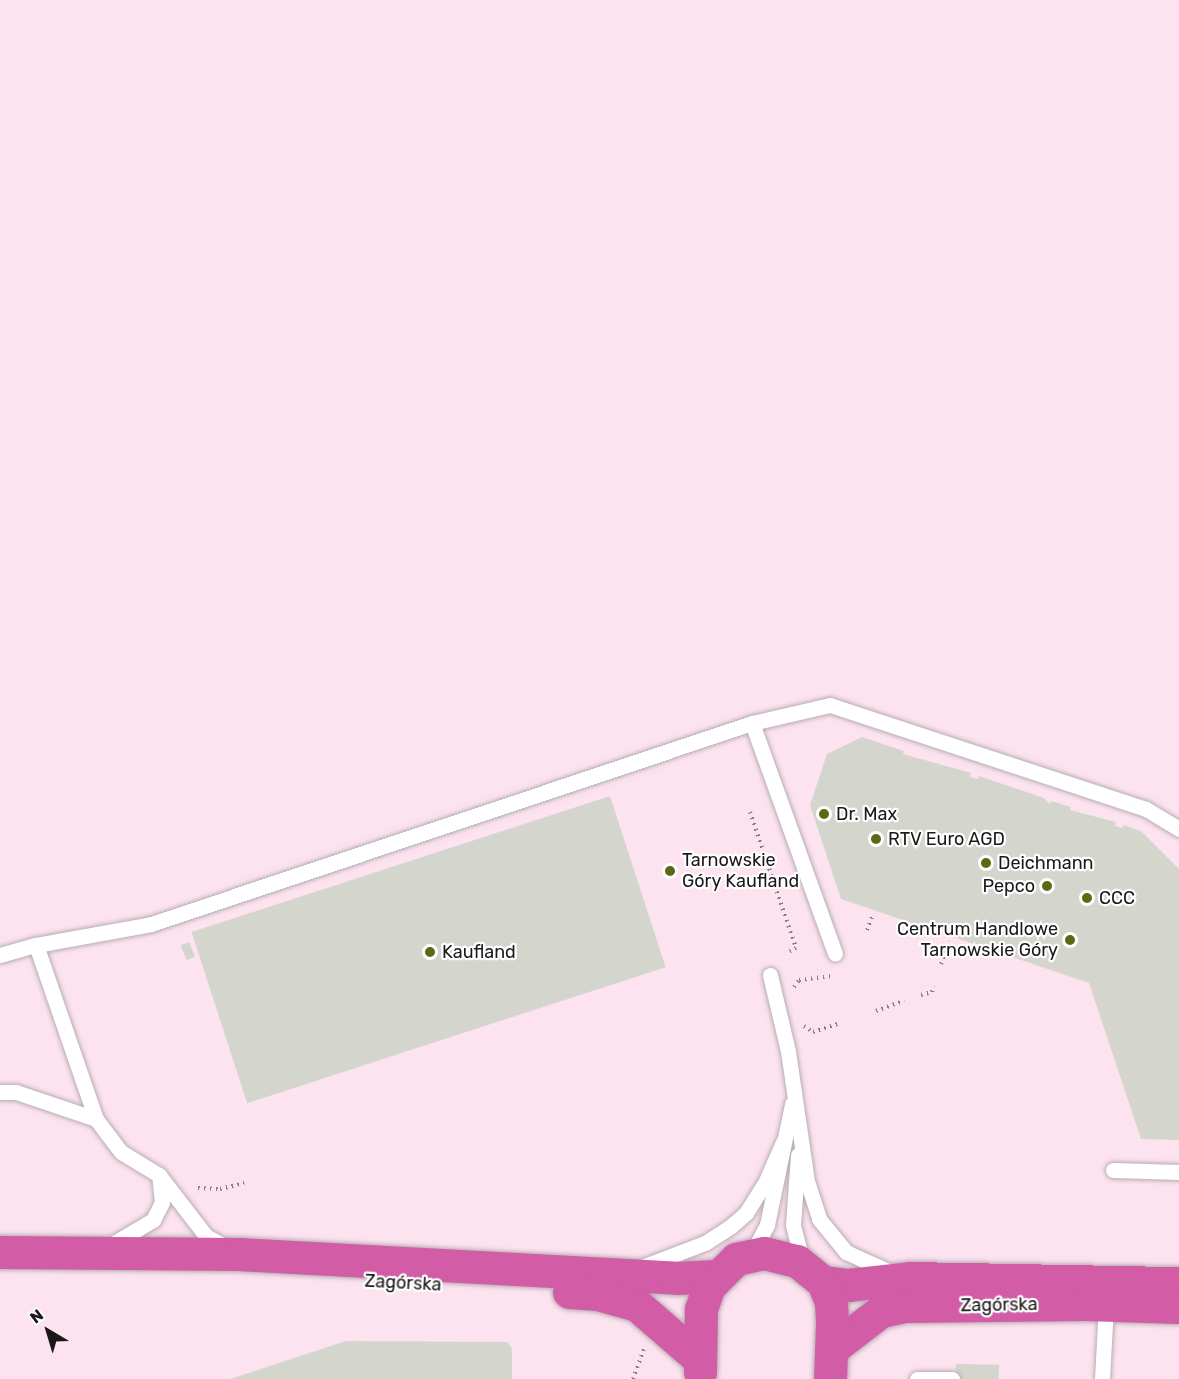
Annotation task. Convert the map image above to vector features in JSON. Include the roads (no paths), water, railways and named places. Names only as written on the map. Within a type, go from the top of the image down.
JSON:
[{"type":"highway","name":"Zagórska","points":[[0,1252],[88,1256],[238,1254],[618,1275],[716,1276]]},
{"type":"highway","name":"Zagórska","points":[[752,1253],[777,1254],[813,1273],[848,1285],[910,1278],[1179,1284]]},
{"type":"highway","points":[[700,1372],[703,1298],[716,1276],[730,1263],[752,1253]]},
{"type":"highway","name":"Zagórska","points":[[88,1256],[236,1274],[598,1294],[637,1305],[700,1372]]},
{"type":"highway","points":[[813,1273],[831,1302],[832,1364]]},
{"type":"highway","name":"Zagórska","points":[[832,1364],[881,1311],[905,1306],[1106,1304],[1179,1307]]},
{"type":"lane","points":[[0,955],[36,945],[151,924],[752,723],[830,705],[1146,809],[1179,829]]},
{"type":"lane","points":[[752,723],[835,953]]},
{"type":"lane","points":[[36,945],[96,1119],[121,1152],[159,1175],[206,1236],[238,1254]]},
{"type":"lane","points":[[770,975],[794,1094],[800,1141],[819,1219],[846,1252],[910,1278]]},
{"type":"lane","points":[[0,1092],[16,1092],[96,1119]]},
{"type":"lane","points":[[752,1253],[767,1225],[794,1094]]},
{"type":"lane","points":[[800,1141],[793,1186],[793,1225],[813,1273]]},
{"type":"lane","points":[[618,1275],[676,1256],[731,1226],[746,1213],[765,1184],[783,1142]]},
{"type":"lane","points":[[1113,1170],[1179,1172]]},
{"type":"lane","points":[[88,1256],[130,1236],[153,1220],[162,1202],[159,1175]]},
{"type":"lane","points":[[1102,1379],[1106,1304]]},
{"type":"lane","points":[[917,1379],[952,1379]]},
{"type":"place","name":"Dr. Max","points":[[824,814]]},
{"type":"place","name":"RTV Euro AGD","points":[[876,839]]},
{"type":"place","name":"Deichmann","points":[[986,863]]},
{"type":"place","name":"Tarnowskie Góry Kaufland","points":[[670,871]]},
{"type":"place","name":"Pepco","points":[[1047,886]]},
{"type":"place","name":"CCC","points":[[1087,898]]},
{"type":"place","name":"Centrum Handlowe Tarnowskie Góry","points":[[1070,940]]},
{"type":"place","name":"Kaufland","points":[[430,952]]}]
